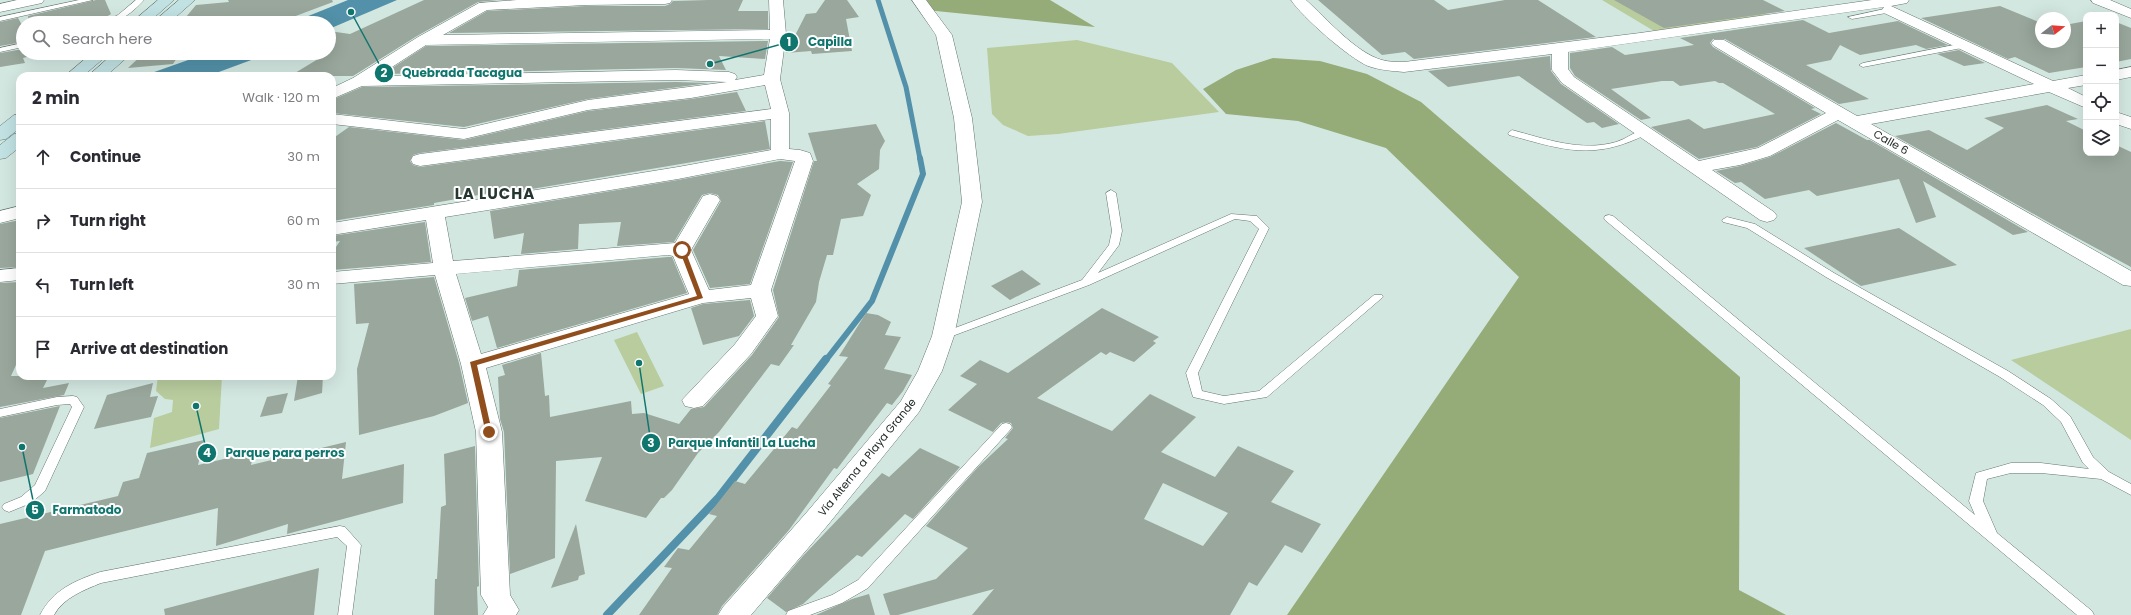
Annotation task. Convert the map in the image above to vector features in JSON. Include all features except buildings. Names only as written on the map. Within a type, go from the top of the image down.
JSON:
[{"type":"main road","points":[[150,16],[165,8],[188,0]]},
{"type":"main road","points":[[78,72],[93,60]]},
{"type":"main road","points":[[101,72],[115,60]]},
{"type":"main road","points":[[0,135],[16,122]]},
{"type":"main road","points":[[0,154],[16,141]]},
{"type":"street","points":[[0,8],[37,0]]},
{"type":"street","points":[[336,92],[358,81],[423,40],[484,6],[586,0],[665,0]]},
{"type":"street","points":[[776,0],[778,34],[772,79],[780,113],[780,154]]},
{"type":"street","name":"Vía Alterna a Playa Grande","points":[[733,615],[817,519],[910,406],[930,371],[943,336],[972,202],[963,118],[944,35],[918,0]]},
{"type":"street","points":[[1298,0],[1359,54],[1372,62],[1386,66],[1404,67],[1560,48],[1902,0]]},
{"type":"street","points":[[2098,0],[2131,14]]},
{"type":"street","points":[[1889,10],[2083,102]]},
{"type":"street","points":[[423,40],[778,34]]},
{"type":"street","points":[[1719,43],[1854,122]]},
{"type":"street","points":[[1560,48],[1560,70],[1568,80],[1767,216]]},
{"type":"street","points":[[2119,74],[2131,72]]},
{"type":"street","points":[[358,81],[676,75],[772,79]]},
{"type":"street","points":[[336,119],[464,134],[588,105],[691,93],[772,79]]},
{"type":"street","name":"Calle 6","points":[[1854,122],[2083,80]]},
{"type":"street","points":[[420,160],[780,113]]},
{"type":"street","points":[[1695,167],[1740,159],[1764,152],[1839,113]]},
{"type":"street","points":[[2119,118],[2131,124]]},
{"type":"street","name":"Calle 6","points":[[1854,122],[2131,280]]},
{"type":"street","points":[[456,156],[464,134]]},
{"type":"street","points":[[336,228],[678,173],[780,154],[800,155],[804,157],[804,161],[760,290],[767,316],[743,350],[694,400]]},
{"type":"street","points":[[682,250],[710,200]]},
{"type":"street","points":[[0,217],[16,213]]},
{"type":"street","points":[[435,213],[444,269],[473,364],[489,432],[496,595],[504,610],[498,615]]},
{"type":"street","points":[[336,278],[668,249],[682,250]]},
{"type":"street","points":[[682,250],[701,297]]},
{"type":"street","points":[[0,276],[16,274]]},
{"type":"street","points":[[473,364],[701,297],[760,290]]},
{"type":"lane","points":[[0,19],[89,0]]},
{"type":"lane","points":[[122,16],[140,0]]},
{"type":"lane","points":[[1852,17],[1889,10]]},
{"type":"lane","points":[[1863,64],[1964,45]]},
{"type":"lane","points":[[0,50],[16,47]]},
{"type":"lane","points":[[1512,133],[1560,145],[1589,149],[1619,144],[1644,132]]},
{"type":"lane","points":[[1085,283],[1114,245],[1117,231],[1111,194]]},
{"type":"lane","points":[[943,336],[1085,283],[1234,216],[1253,218],[1264,228],[1192,373],[1197,394],[1224,400],[1263,394],[1378,297]]},
{"type":"lane","points":[[1608,218],[2087,615]]},
{"type":"lane","points":[[1727,220],[1751,226],[1830,275],[2004,374],[2047,402],[2066,419],[2088,460],[2104,475],[2131,490]]},
{"type":"lane","points":[[0,413],[57,401],[73,400],[78,407],[40,488],[26,500],[9,507]]},
{"type":"lane","points":[[793,615],[837,599],[864,584],[1006,427]]},
{"type":"lane","points":[[1992,536],[1976,501],[1981,476],[2011,468],[2042,468],[2104,475]]},
{"type":"lane","points":[[47,615],[49,609],[73,587],[100,578],[340,531],[354,545],[345,615]]},
{"type":"green space","points":[[920,0],[1050,0],[1095,27],[926,10]]},
{"type":"green space","points":[[1602,0],[1739,0],[1767,15],[1654,31]]},
{"type":"green space","points":[[1077,40],[1172,63],[1219,112],[1058,134],[1028,136],[1003,125],[992,114],[987,48]]},
{"type":"green space","points":[[1273,58],[1320,61],[1367,74],[1421,102],[1740,377],[1739,590],[1786,615],[1287,615],[1519,277],[1386,148],[1298,121],[1226,114],[1203,89],[1236,70]]},
{"type":"green space","points":[[2131,329],[2131,440],[2011,360]]},
{"type":"green space","points":[[637,332],[664,386],[641,394],[614,340]]},
{"type":"green space","points":[[157,380],[222,380],[219,429],[150,448],[154,418],[172,412],[173,400],[165,399],[156,391]]},
{"type":"water","points":[[348,0],[397,0],[336,26],[336,16],[308,16]]},
{"type":"water","points":[[188,60],[251,60],[219,72],[154,72]]},
{"type":"waterway","points":[[878,0],[906,87],[920,159]]},
{"type":"waterway","points":[[826,360],[872,301],[923,174],[920,158]]},
{"type":"waterway","points":[[607,615],[719,497],[826,359]]},
{"type":"place","name":"Quebrada Tacagua","points":[[351,12]]},
{"type":"place","name":"Capilla","points":[[710,64]]},
{"type":"place","name":"Parque Infantil La Lucha","points":[[639,363]]},
{"type":"place","name":"Parque para perros","points":[[196,406]]},
{"type":"place","name":"Farmatodo","points":[[22,447]]},
{"type":"district","name":"LA LUCHA","points":[[495,193]]},
{"type":"route","points":[[489,432],[473,364],[701,297],[682,250]]}]
